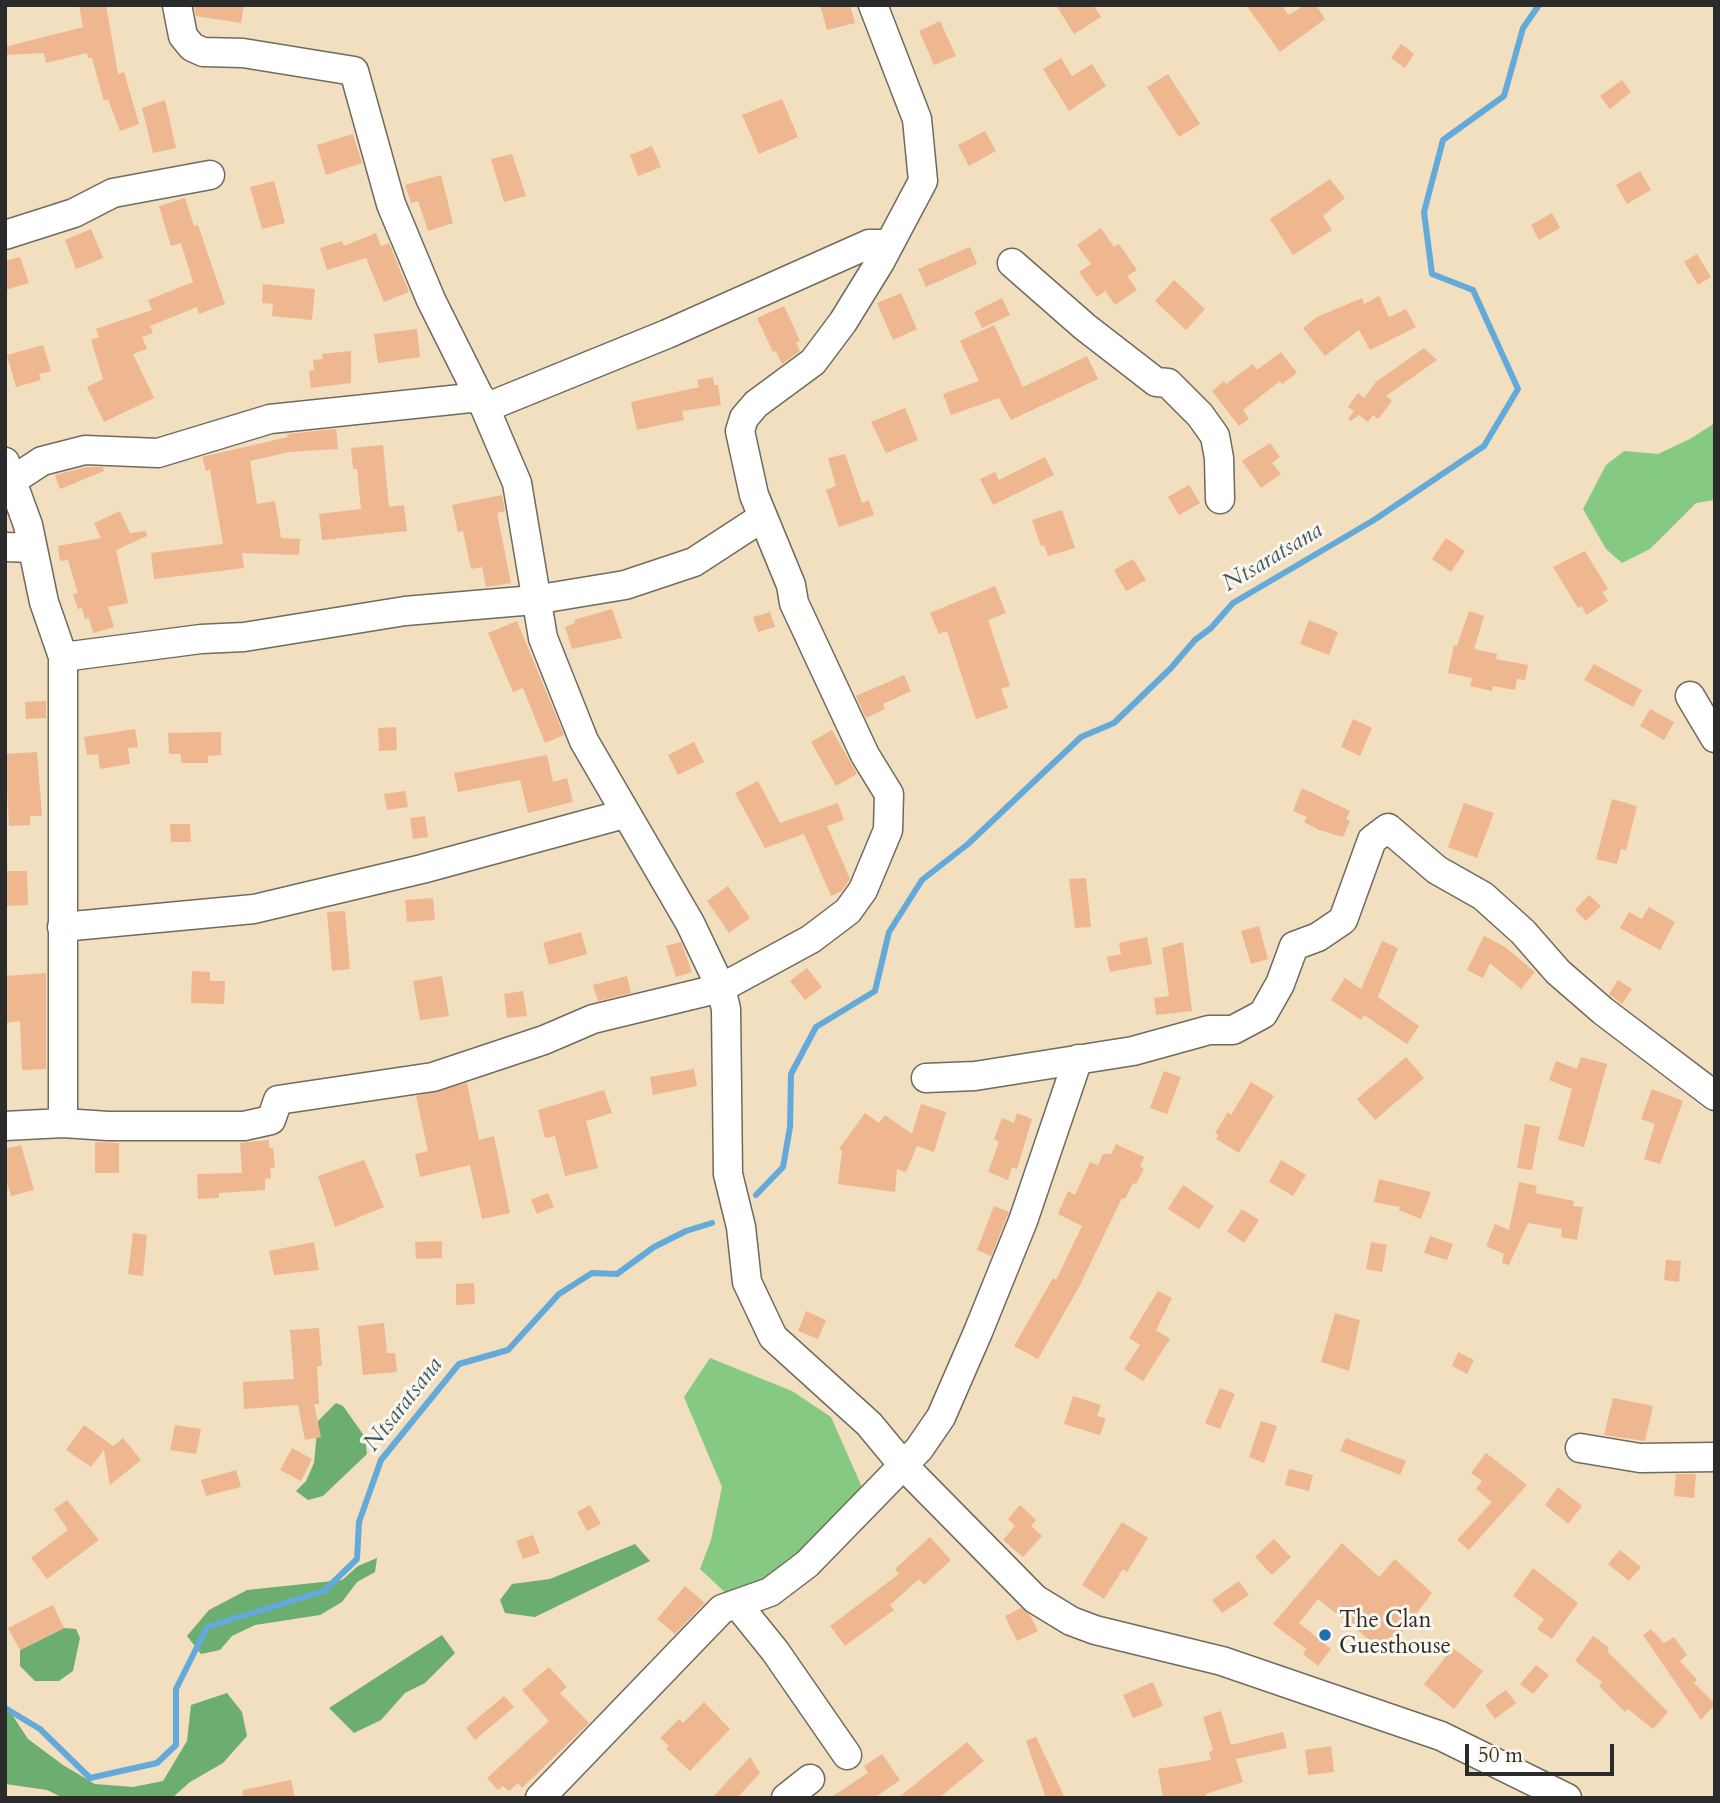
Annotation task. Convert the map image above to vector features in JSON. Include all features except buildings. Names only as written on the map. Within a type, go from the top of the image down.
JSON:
[{"type":"street","points":[[177,5],[183,36],[192,47],[203,52],[243,53],[354,71],[391,204],[430,300],[482,402],[517,483],[534,600],[543,638],[584,740],[624,814],[690,923],[721,988],[726,1009],[728,1174],[741,1227],[747,1282],[773,1338],[869,1424],[903,1465],[1035,1599],[1071,1620],[1095,1630],[1223,1661],[1416,1727],[1453,1742],[1567,1798]]},
{"type":"street","points":[[5,1126],[64,1123],[108,1126],[244,1126],[271,1119],[278,1100],[433,1077],[544,1040],[593,1019],[721,988],[811,939],[848,911],[863,890],[888,830],[889,794],[865,755],[794,603],[792,585],[763,517],[746,463],[740,431],[744,418],[763,398],[794,379],[813,362],[860,295],[923,181],[916,119],[873,5]]},
{"type":"street","points":[[5,235],[74,213],[113,193],[210,175]]},
{"type":"street","points":[[64,1123],[63,657],[44,602],[18,548],[29,525],[9,471],[85,450],[158,453],[270,419],[482,402],[667,334],[869,244],[888,244]]},
{"type":"street","points":[[1013,263],[1085,327],[1156,382],[1168,383],[1200,415],[1215,436],[1219,458],[1220,499]]},
{"type":"street","points":[[63,657],[201,639],[244,637],[405,611],[534,600],[625,585],[694,562],[763,517]]},
{"type":"street","points":[[1690,696],[1715,738]]},
{"type":"street","points":[[62,927],[254,909],[422,869],[624,814]]},
{"type":"street","points":[[926,1078],[975,1076],[1133,1051],[1209,1030],[1233,1030],[1263,1014],[1280,985],[1294,946],[1318,937],[1343,920],[1372,840],[1388,828],[1437,870],[1483,896],[1523,932],[1558,972],[1603,1011],[1715,1096]]},
{"type":"street","points":[[540,1798],[722,1609],[770,1592],[807,1564],[903,1465],[941,1417],[1023,1220],[1078,1059]]},
{"type":"street","points":[[1580,1448],[1640,1458],[1715,1457]]},
{"type":"street","points":[[737,1604],[807,1696],[847,1755]]},
{"type":"street","points":[[786,1798],[810,1779]]},
{"type":"green space","points":[[1715,423],[1715,500],[1696,503],[1650,549],[1622,563],[1606,549],[1583,509],[1606,465],[1624,451],[1658,454],[1690,439]]},
{"type":"green space","points":[[710,1358],[792,1391],[831,1417],[861,1485],[862,1502],[793,1569],[729,1596],[700,1569],[711,1540],[722,1487],[684,1397]]},
{"type":"green space","points":[[336,1403],[343,1406],[365,1437],[367,1454],[323,1496],[308,1500],[296,1491],[306,1481],[314,1463],[318,1421]]},
{"type":"green space","points":[[635,1544],[650,1561],[535,1617],[505,1613],[500,1600],[512,1584],[550,1579]]},
{"type":"green space","points":[[377,1558],[375,1572],[357,1582],[342,1602],[320,1615],[255,1625],[232,1636],[220,1650],[201,1654],[187,1636],[209,1610],[247,1590],[342,1580],[358,1566]]},
{"type":"green space","points":[[64,1628],[76,1629],[80,1638],[73,1671],[59,1681],[35,1681],[20,1666],[20,1650]]},
{"type":"green space","points":[[442,1635],[455,1653],[425,1683],[405,1693],[381,1720],[354,1733],[329,1708]]},
{"type":"green space","points":[[227,1693],[242,1712],[247,1736],[223,1763],[190,1782],[172,1798],[63,1798],[47,1790],[5,1784],[5,1704],[28,1739],[63,1765],[95,1784],[133,1787],[163,1781],[187,1741],[191,1705]]},
{"type":"waterway","name":"Ntsaratsana","points":[[756,1195],[783,1167],[790,1127],[791,1074],[816,1027],[875,991],[889,932],[922,880],[968,844],[1081,737],[1114,723],[1233,603],[1374,520],[1484,446],[1518,389],[1473,290],[1432,274],[1424,212],[1443,140],[1504,96],[1523,28],[1539,5]]},
{"type":"waterway","name":"Ntsaratsana","points":[[5,1708],[40,1729],[90,1778],[157,1763],[176,1745],[176,1689],[207,1627],[324,1591],[357,1559],[359,1522],[381,1460],[459,1364],[508,1350],[559,1294],[592,1273],[617,1274],[654,1247],[686,1231],[712,1223]]},
{"type":"place","name":"The Clan Guesthouse","points":[[1325,1635]]}]
